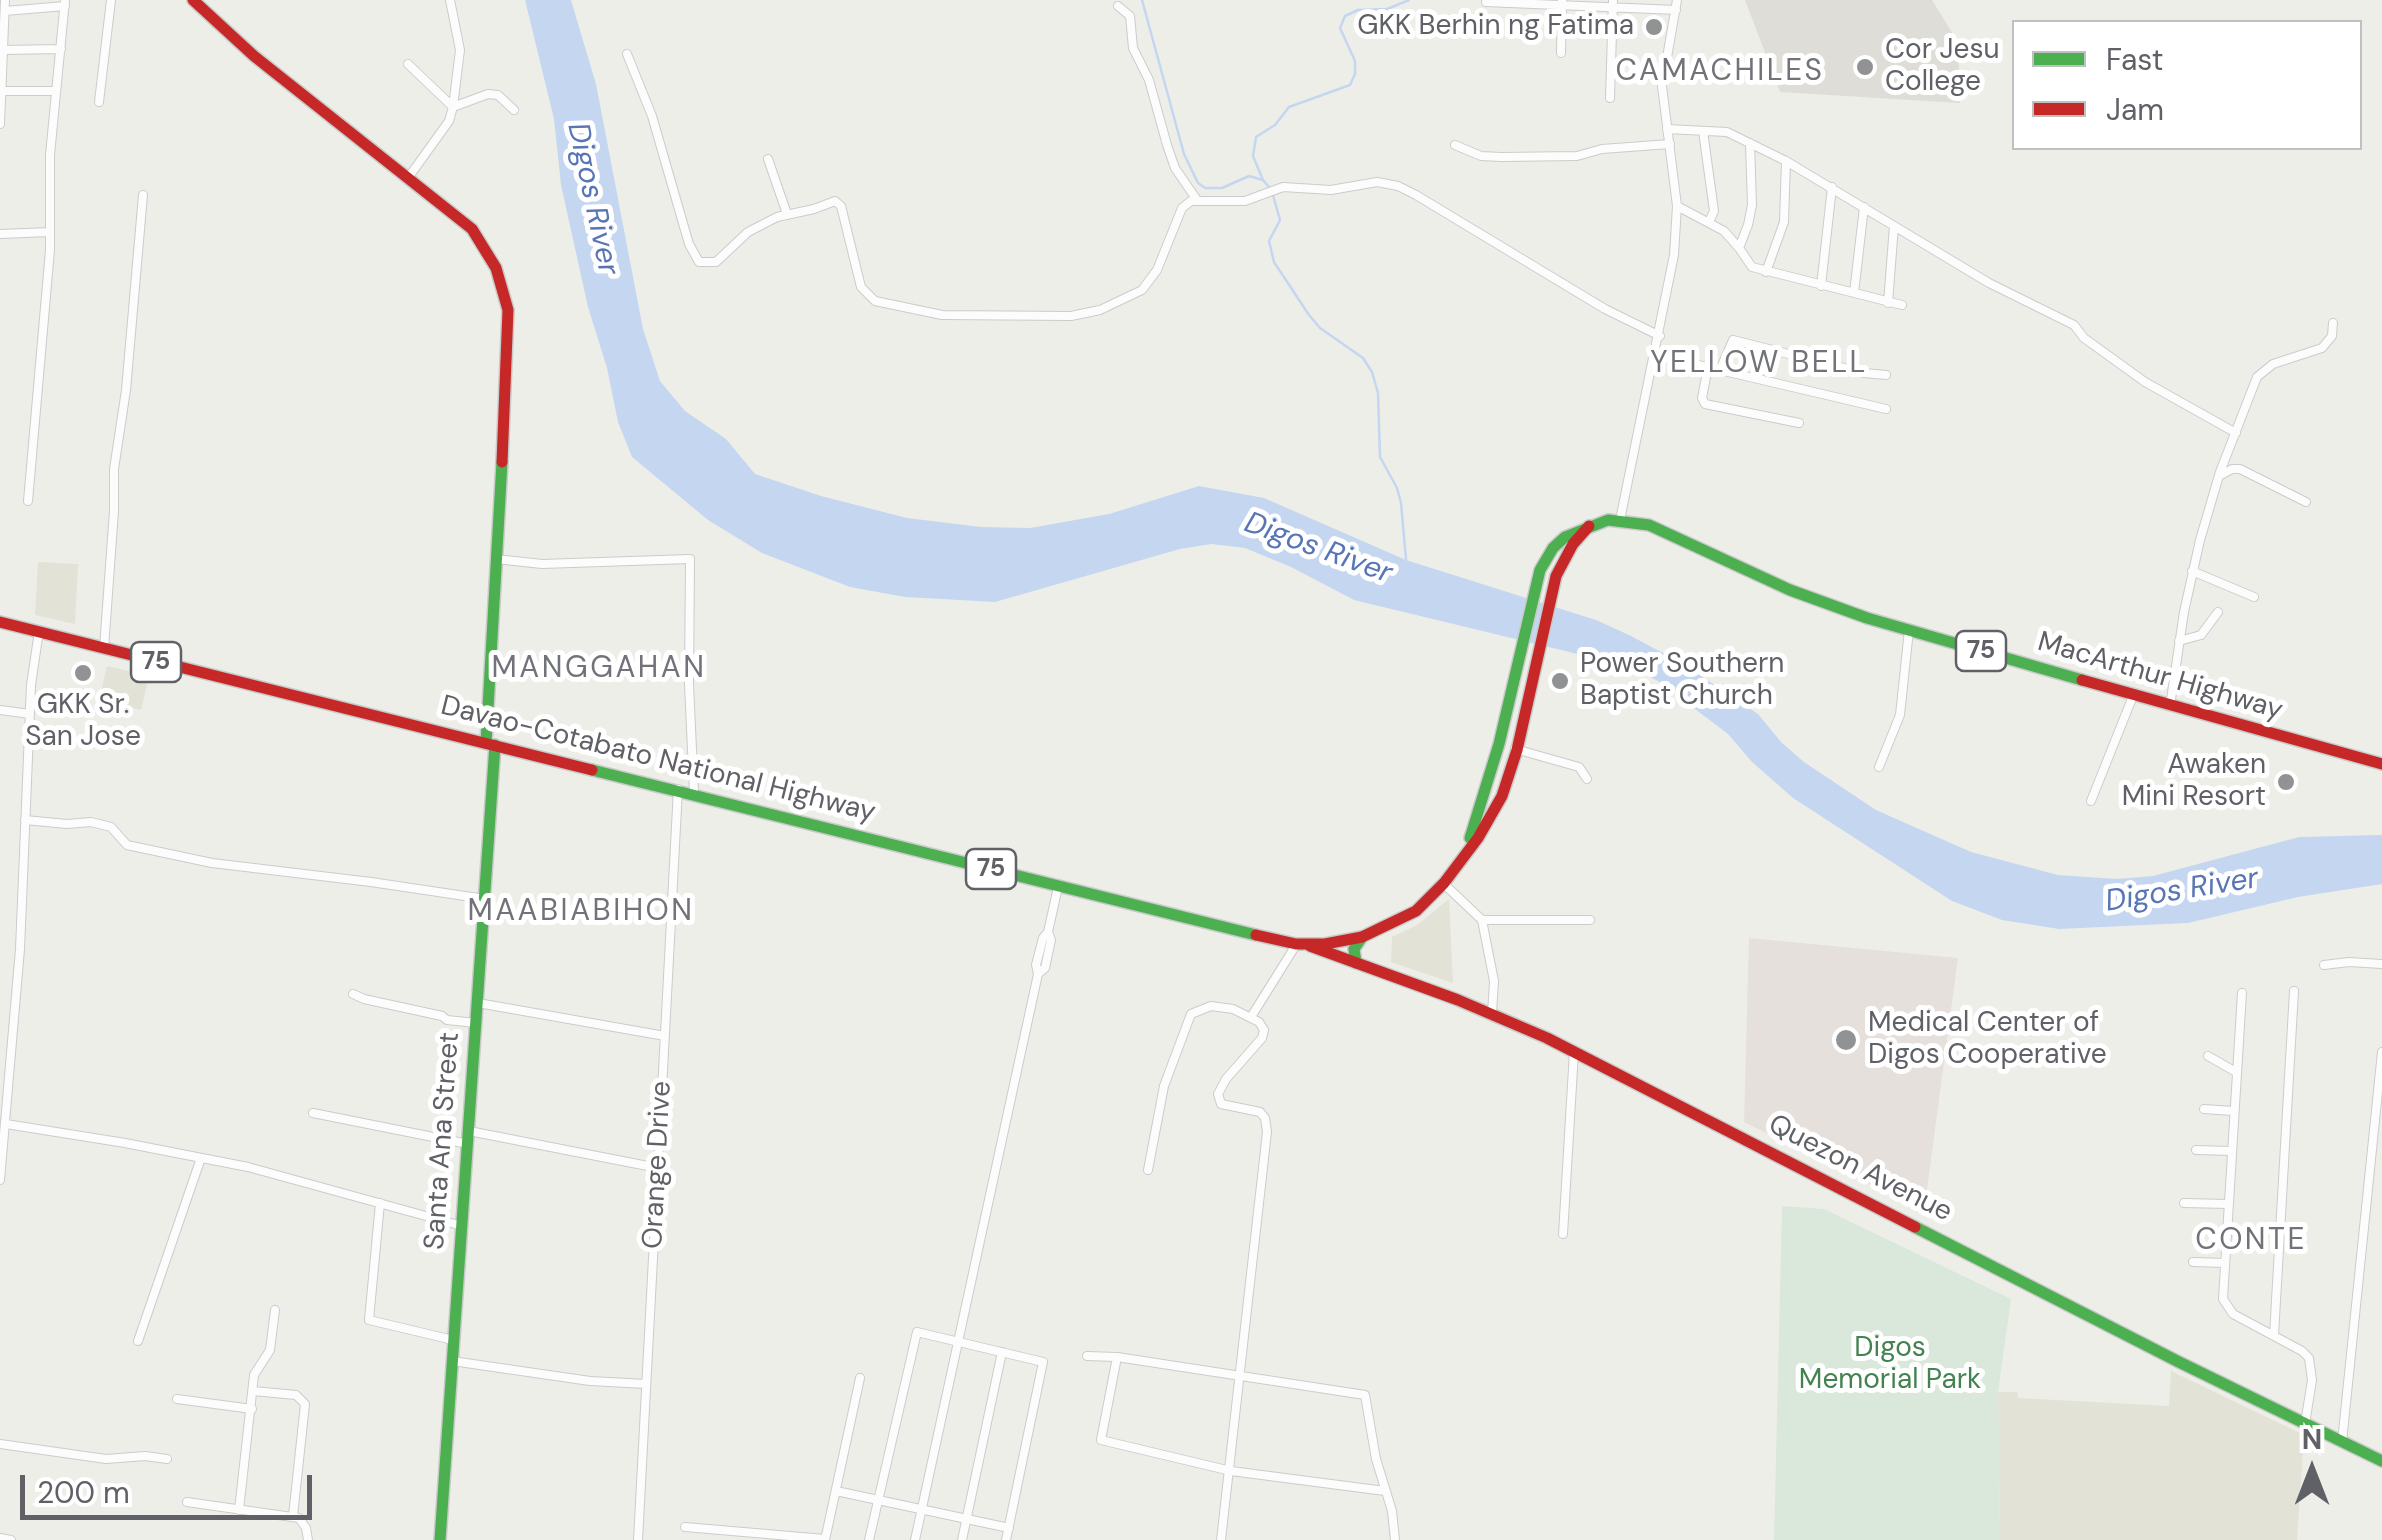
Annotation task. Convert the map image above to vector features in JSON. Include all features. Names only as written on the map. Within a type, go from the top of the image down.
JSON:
[{"type":"main road","name":"Santa Ana Street","points":[[193,0],[254,56],[472,229],[496,268],[508,310],[485,899],[440,1540]]},
{"type":"main road","name":"MacArthur Highway","points":[[1455,868],[1480,812],[1540,570],[1565,537],[1589,526],[1620,520],[1665,531],[1810,599],[2133,696],[2382,764]]},
{"type":"main road","name":"MacArthur Highway","points":[[1301,944],[1362,937],[1408,916],[1444,883],[1492,816],[1517,750],[1550,600],[1566,556],[1589,526]]},
{"type":"main road","name":"Davao-Cotabato National Highway","points":[[0,622],[1301,944]]},
{"type":"main road","points":[[1356,963],[1354,950],[1362,937]]},
{"type":"main road","name":"Quezon Avenue","points":[[1301,944],[1492,1014],[1574,1052],[2382,1462]]},
{"type":"street","points":[[0,124],[6,0]]},
{"type":"street","points":[[99,102],[111,0]]},
{"type":"street","points":[[408,178],[449,121],[453,107],[460,50],[450,0]]},
{"type":"street","points":[[1486,2],[1676,5],[1662,75],[1677,206],[1674,255],[1620,520]]},
{"type":"street","points":[[5,12],[65,3],[50,155],[50,232],[28,501]]},
{"type":"street","points":[[1561,53],[1562,3]]},
{"type":"street","points":[[1610,98],[1613,4]]},
{"type":"street","points":[[1118,6],[1130,16],[1132,48],[1148,80],[1176,168],[1196,200]]},
{"type":"street","points":[[3,50],[60,49]]},
{"type":"street","points":[[627,54],[652,116],[689,244],[700,262],[716,262],[748,232],[830,200],[838,202],[860,287],[875,301],[942,315],[1070,316],[1100,310],[1142,290],[1157,270],[1182,208],[1196,200],[1246,201],[1283,187],[1331,190],[1377,182],[1398,186],[1606,309],[1660,336]]},
{"type":"street","points":[[408,64],[453,107]]},
{"type":"street","points":[[1,91],[56,90]]},
{"type":"street","points":[[453,107],[488,94],[498,95],[514,110]]},
{"type":"street","points":[[1667,129],[1726,132],[1786,161],[1999,288],[2074,325],[2084,338],[2144,382],[2236,434]]},
{"type":"street","points":[[1703,130],[1714,211],[1709,222]]},
{"type":"street","points":[[1739,248],[1752,204],[1750,143]]},
{"type":"street","points":[[1455,145],[1481,156],[1501,157],[1578,156],[1602,149],[1670,144]]},
{"type":"street","points":[[768,160],[787,214]]},
{"type":"street","points":[[1766,272],[1784,222],[1786,161]]},
{"type":"street","points":[[1821,286],[1832,187]]},
{"type":"street","points":[[104,648],[114,469],[126,390],[144,195]]},
{"type":"street","points":[[1677,206],[1724,231],[1752,267],[1902,304]]},
{"type":"street","points":[[1854,293],[1864,208]]},
{"type":"street","points":[[1888,302],[1894,226]]},
{"type":"street","points":[[0,234],[50,232]]},
{"type":"street","points":[[2170,706],[2192,572],[2219,476],[2257,377],[2263,370],[2322,348],[2332,336],[2334,323]]},
{"type":"street","points":[[1720,370],[1733,340],[1886,376]]},
{"type":"street","points":[[1656,355],[1886,408]]},
{"type":"street","points":[[1708,368],[1702,398],[1705,404],[1799,423]]},
{"type":"street","points":[[2219,476],[2240,469],[2306,502]]},
{"type":"street","points":[[496,559],[542,564],[690,559],[694,793]]},
{"type":"street","points":[[2192,572],[2238,594],[2254,597]]},
{"type":"street","points":[[2180,641],[2202,636],[2218,612]]},
{"type":"street","points":[[1880,767],[1900,715],[1910,630]]},
{"type":"street","points":[[0,1180],[20,949],[30,714],[39,631]]},
{"type":"street","points":[[2091,801],[2133,696]]},
{"type":"street","points":[[0,710],[30,714]]},
{"type":"street","points":[[1499,744],[1578,768],[1588,778]]},
{"type":"street","name":"Orange Drive","points":[[638,1540],[678,790]]},
{"type":"street","points":[[25,820],[91,822],[111,827],[128,845],[212,863],[485,899]]},
{"type":"street","points":[[1444,883],[1482,920],[1494,981],[1492,1014]]},
{"type":"street","points":[[915,1540],[1038,974],[1045,968],[1058,886]]},
{"type":"street","points":[[1482,920],[1590,920]]},
{"type":"street","points":[[1251,1017],[1301,944]]},
{"type":"street","points":[[2324,965],[2382,964]]},
{"type":"street","points":[[2274,1335],[2294,991]]},
{"type":"street","points":[[2242,992],[2223,1293],[2226,1308],[2309,1358],[2312,1380],[2305,1424]]},
{"type":"street","points":[[353,994],[476,1024]]},
{"type":"street","points":[[478,1002],[665,1036]]},
{"type":"street","points":[[1148,1170],[1164,1086],[1191,1014],[1211,1006],[1251,1017],[1263,1026],[1264,1034],[1218,1094],[1221,1104],[1260,1112],[1267,1125],[1242,1378],[1221,1540]]},
{"type":"street","points":[[1563,1234],[1574,1052]]},
{"type":"street","points":[[2342,1442],[2382,1052]]},
{"type":"street","points":[[2208,1056],[2236,1072]]},
{"type":"street","points":[[2204,1109],[2234,1112]]},
{"type":"street","points":[[313,1112],[658,1168]]},
{"type":"street","points":[[6,1124],[248,1167],[462,1226]]},
{"type":"street","points":[[2196,1150],[2232,1151]]},
{"type":"street","points":[[138,1341],[201,1158]]},
{"type":"street","points":[[380,1203],[368,1320],[452,1340]]},
{"type":"street","points":[[2184,1203],[2228,1204]]},
{"type":"street","points":[[2193,1262],[2225,1263]]},
{"type":"street","points":[[239,1510],[254,1372],[267,1359],[276,1310]]},
{"type":"street","points":[[869,1540],[916,1332],[1044,1362],[1006,1540]]},
{"type":"street","points":[[962,1540],[1002,1352]]},
{"type":"street","points":[[1087,1356],[1117,1356],[1365,1396],[1392,1511],[1394,1540]]},
{"type":"street","points":[[1117,1356],[1101,1440],[1231,1471],[1385,1490]]},
{"type":"street","points":[[450,1360],[590,1381],[646,1384]]},
{"type":"street","points":[[685,1526],[825,1539],[860,1378]]},
{"type":"street","points":[[253,1391],[296,1395],[305,1404],[293,1516]]},
{"type":"street","points":[[178,1399],[252,1409]]},
{"type":"street","points":[[0,1444],[106,1459],[167,1459]]},
{"type":"street","points":[[836,1490],[1009,1528]]},
{"type":"street","points":[[186,1502],[293,1516],[304,1523],[308,1540]]},
{"type":"street","points":[[0,1538],[11,1540]]},
{"type":"shaded area","name":"Cor Jesu College","points":[[1745,0],[1932,0],[1958,42],[1960,103],[1780,92]]},
{"type":"shaded area","points":[[38,562],[78,564],[75,624],[35,615]]},
{"type":"shaded area","points":[[107,666],[149,676],[141,710],[99,700]]},
{"type":"shaded area","points":[[1449,899],[1453,983],[1391,962],[1392,937],[1417,925]]},
{"type":"shaded area","name":"Medical Center of Digos Cooperative","points":[[1749,938],[1958,958],[1924,1212],[1744,1122]]},
{"type":"shaded area","points":[[2171,1371],[2304,1435],[2297,1540],[2000,1540],[1998,1392],[2017,1392],[2018,1398],[2169,1406]]},
{"type":"green space","name":"Digos Memorial Park","points":[[1782,1206],[1824,1209],[2011,1299],[1998,1392],[2000,1540],[1774,1540]]},
{"type":"water","name":"Digos River","points":[[525,0],[571,0],[596,84],[643,329],[660,381],[685,411],[726,439],[755,474],[907,518],[981,527],[1030,528],[1109,514],[1199,486],[1264,498],[1406,560],[1596,620],[1629,635],[1680,662],[1758,714],[1804,762],[1876,810],[1971,852],[2058,875],[2117,879],[2153,876],[2299,837],[2382,835],[2382,884],[2298,897],[2188,923],[2059,929],[2002,920],[1952,901],[1793,798],[1752,762],[1728,734],[1658,681],[1633,668],[1354,600],[1245,548],[1211,544],[1180,549],[995,602],[905,597],[850,587],[762,553],[708,520],[632,457],[618,422],[588,307],[561,185],[554,119]]},
{"type":"waterway","points":[[1142,0],[1184,154],[1198,183],[1205,188],[1222,188],[1249,176],[1263,180],[1269,187]]},
{"type":"waterway","points":[[1263,180],[1253,156],[1256,137],[1275,125],[1289,107],[1350,85],[1355,61],[1340,28],[1345,16],[1358,10],[1387,9],[1409,0]]},
{"type":"waterway","name":"Digos River","points":[[1273,195],[1280,220],[1269,241],[1274,262],[1320,328],[1363,358],[1372,372],[1378,393],[1380,457],[1401,503],[1406,559]]},
{"type":"traffic: fast","points":[[486,743],[502,462]]},
{"type":"traffic: fast","points":[[1470,838],[1499,744],[1540,570],[1565,537],[1608,520],[1649,525],[1790,590],[1867,618],[2082,680]]},
{"type":"traffic: fast","points":[[440,1540],[495,745]]},
{"type":"traffic: fast","points":[[592,770],[1256,935]]},
{"type":"traffic: fast","points":[[1356,963],[1354,949],[1362,937]]},
{"type":"traffic: fast","points":[[1915,1227],[2382,1461]]},
{"type":"traffic: jam","points":[[193,0],[254,56],[472,229],[496,268],[508,310],[502,462]]},
{"type":"traffic: jam","points":[[1256,935],[1296,944],[1325,944],[1362,937],[1416,911],[1444,883],[1478,838],[1502,796],[1517,750],[1556,576],[1573,544],[1589,526]]},
{"type":"traffic: jam","points":[[0,622],[592,770]]},
{"type":"traffic: jam","points":[[2082,680],[2382,764]]},
{"type":"traffic: jam","points":[[1310,946],[1458,1000],[1547,1038],[1915,1227]]},
{"type":"place","name":"GKK Berhin ng Fatima","points":[[1654,27]]},
{"type":"place","name":"Cor Jesu College","points":[[1865,67]]},
{"type":"place","name":"GKK Sr. San Jose","points":[[83,673]]},
{"type":"place","name":"Power Southern Baptist Church","points":[[1560,681]]},
{"type":"place","name":"Awaken Mini Resort","points":[[2286,782]]},
{"type":"place","name":"Medical Center of Digos Cooperative","points":[[1846,1040]]},
{"type":"district","name":"CAMACHILES","points":[[1720,72]]},
{"type":"district","name":"YELLOW BELL","points":[[1759,364]]},
{"type":"district","name":"MANGGAHAN","points":[[599,669]]},
{"type":"district","name":"MAABIABIHON","points":[[581,912]]},
{"type":"district","name":"CONTE","points":[[2251,1241]]}]
